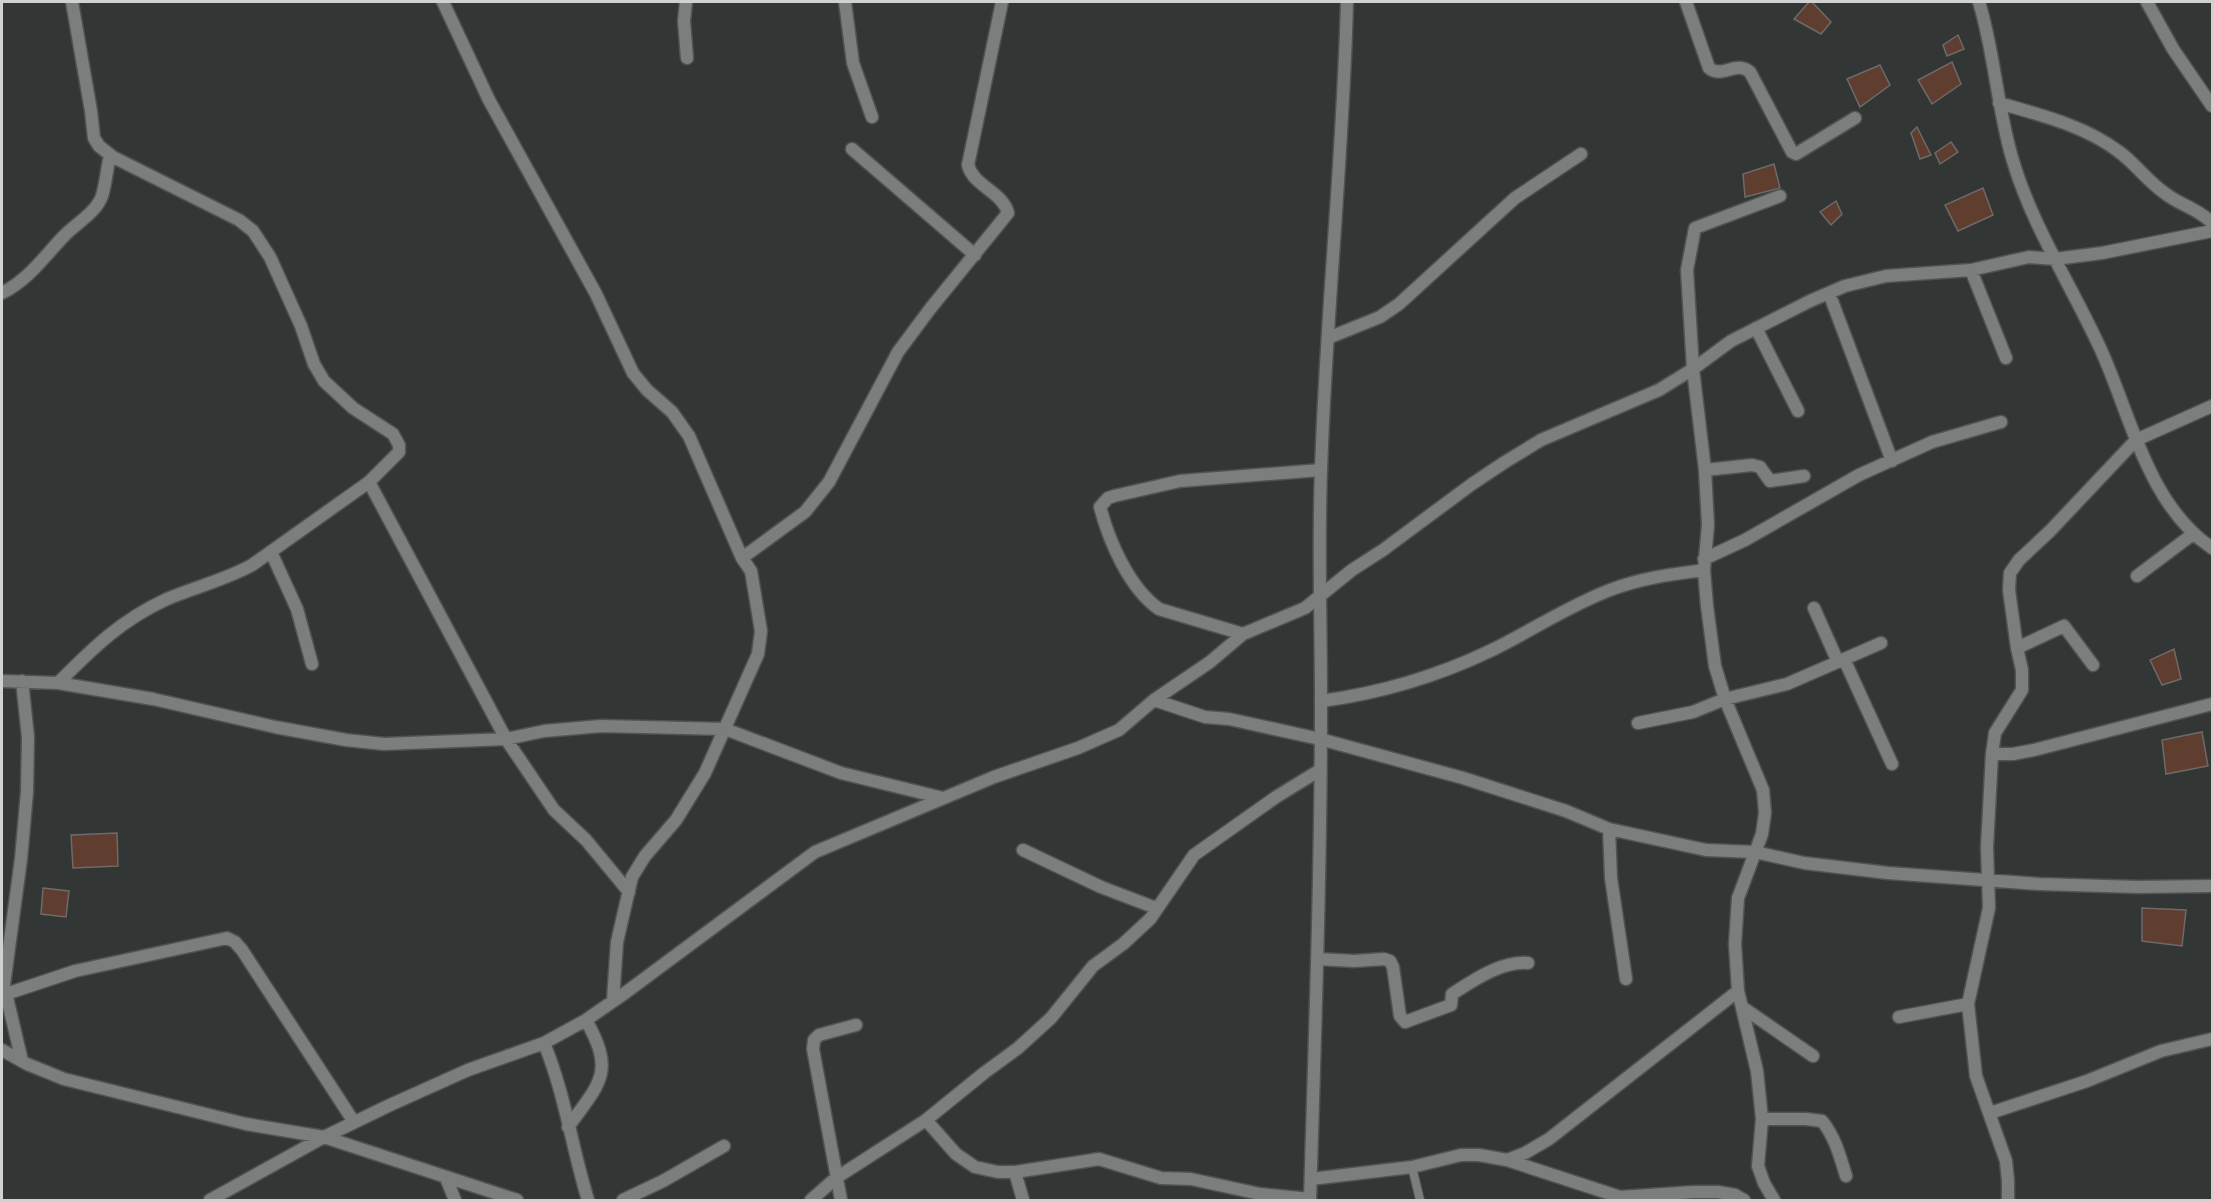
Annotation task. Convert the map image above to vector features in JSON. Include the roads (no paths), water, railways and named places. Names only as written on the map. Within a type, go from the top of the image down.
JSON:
[{"type":"street","points":[[58,684],[99,641],[127,620],[169,598],[232,576],[271,552],[369,482],[399,452],[397,440],[393,434],[353,408],[324,381],[314,364],[301,326],[270,257],[253,231],[239,220],[110,154],[99,146],[94,138],[92,111],[72,2]]},
{"type":"street","points":[[444,2],[489,100],[596,294],[633,373],[647,390],[672,412],[689,436],[742,558],[751,571],[761,631],[758,654],[705,773],[676,820],[645,856],[632,877],[617,942],[613,1000]]},
{"type":"street","points":[[686,2],[684,21],[687,58]]},
{"type":"street","points":[[845,2],[854,63],[872,117]]},
{"type":"street","points":[[742,558],[805,512],[829,482],[898,352],[1008,213],[1003,203],[976,180],[968,165],[1002,2]]},
{"type":"street","points":[[926,1120],[956,1154],[975,1167],[998,1172],[1015,1172],[1100,1160],[1161,1178],[1191,1179],[1260,1194],[1310,1200],[1318,959],[1321,470],[1347,2]]},
{"type":"street","points":[[1686,2],[1708,68],[1720,72],[1738,66],[1745,67],[1750,72],[1792,152],[1796,154],[1855,117]]},
{"type":"street","points":[[1979,2],[1988,30],[1999,103],[2012,160],[2031,213],[2101,350],[2136,440],[2171,508],[2193,534],[2212,548]]},
{"type":"street","points":[[2147,2],[2173,50],[2212,106]]},
{"type":"street","points":[[1999,103],[2071,125],[2091,135],[2118,151],[2167,195],[2194,209],[2212,223]]},
{"type":"street","points":[[852,149],[975,255]]},
{"type":"street","points":[[2,293],[18,285],[93,209],[101,198],[110,154]]},
{"type":"street","points":[[1328,338],[1380,317],[1400,304],[1515,198],[1581,154]]},
{"type":"street","points":[[1774,1200],[1764,1183],[1758,1166],[1762,1119],[1757,1071],[1738,991],[1734,944],[1738,898],[1762,834],[1765,813],[1763,790],[1725,699],[1715,666],[1704,565],[1708,525],[1705,470],[1693,369],[1688,270],[1695,228],[1780,196]]},
{"type":"street","points":[[210,1200],[354,1122],[468,1070],[544,1043],[586,1020],[815,852],[994,777],[1119,730],[1154,700],[1210,662],[1243,634],[1305,608],[1319,595],[1472,484],[1541,440],[1659,390],[1731,341],[1756,328],[1845,286],[1886,276],[1971,270],[2029,257],[2055,259],[2102,253],[2212,231]]},
{"type":"street","points":[[1971,270],[2006,358]]},
{"type":"street","points":[[1829,293],[1892,461]]},
{"type":"street","points":[[1756,328],[1798,411]]},
{"type":"street","points":[[2008,1200],[2006,1161],[1976,1076],[1968,1004],[1989,908],[1987,847],[1995,733],[2022,690],[2022,670],[2016,648],[2009,590],[2010,573],[2019,560],[2050,531],[2136,440],[2212,406]]},
{"type":"street","points":[[1321,701],[1365,696],[1424,678],[1493,650],[1555,616],[1612,589],[1704,565],[1859,475],[1932,442],[2001,422]]},
{"type":"street","points":[[1705,470],[1752,465],[1760,467],[1770,481],[1804,476]]},
{"type":"street","points":[[1243,634],[1159,609],[1149,602],[1141,594],[1107,532],[1100,507],[1108,498],[1114,496],[1180,481],[1321,470]]},
{"type":"street","points":[[369,482],[506,739],[554,810],[586,840],[629,892]]},
{"type":"street","points":[[2137,576],[2193,534]]},
{"type":"street","points":[[271,552],[297,609],[312,664]]},
{"type":"street","points":[[1814,608],[1892,764]]},
{"type":"street","points":[[2016,648],[2064,626],[2093,665]]},
{"type":"street","points":[[1638,723],[1693,712],[1725,699],[1787,684],[1881,643]]},
{"type":"street","points":[[3,679],[58,684],[153,699],[275,727],[346,740],[384,744],[506,739],[544,730],[601,726],[725,729],[841,773],[943,798]]},
{"type":"street","points":[[22,681],[28,737],[27,792],[21,859],[4,989],[22,1061]]},
{"type":"street","points":[[1154,700],[1205,717],[1229,719],[1320,739],[1463,778],[1566,811],[1609,828],[1706,850],[1755,852],[1804,863],[1888,873],[2089,885],[2212,886]]},
{"type":"street","points":[[1992,754],[2013,754],[2034,750],[2212,704]]},
{"type":"street","points":[[811,1200],[836,1178],[926,1120],[1018,1048],[1051,1018],[1094,966],[1139,931],[1150,919],[1194,855],[1276,797],[1320,770]]},
{"type":"street","points":[[1609,828],[1612,888],[1626,979]]},
{"type":"street","points":[[1023,850],[1101,886],[1156,908]]},
{"type":"street","points":[[4,989],[227,938],[235,942],[242,950],[354,1122]]},
{"type":"street","points":[[1318,959],[1354,961],[1384,959],[1390,961],[1393,967],[1400,1016],[1405,1022],[1451,1005],[1452,994],[1497,969],[1512,962],[1528,963]]},
{"type":"street","points":[[1508,1160],[1532,1150],[1549,1139],[1738,991]]},
{"type":"street","points":[[1899,1017],[1968,1004]]},
{"type":"street","points":[[1742,1007],[1813,1056]]},
{"type":"street","points":[[568,1127],[599,1081],[602,1064],[602,1052],[586,1020]]},
{"type":"street","points":[[841,1200],[813,1050],[814,1040],[819,1035],[856,1025]]},
{"type":"street","points":[[1990,1113],[2087,1081],[2161,1051],[2212,1039]]},
{"type":"street","points":[[544,1043],[555,1071],[588,1200]]},
{"type":"street","points":[[2,1050],[64,1079],[246,1124],[324,1137],[517,1200]]},
{"type":"street","points":[[1762,1119],[1822,1121],[1839,1150],[1846,1176]]},
{"type":"street","points":[[623,1200],[663,1181],[724,1146]]},
{"type":"street","points":[[1311,1179],[1412,1167],[1461,1155],[1479,1155],[1508,1160],[1620,1197],[1718,1192],[1735,1195],[1744,1200]]},
{"type":"street","points":[[1015,1172],[1023,1200]]},
{"type":"street","points":[[446,1178],[455,1200]]},
{"type":"lane","points":[[1412,1167],[1420,1200]]}]
